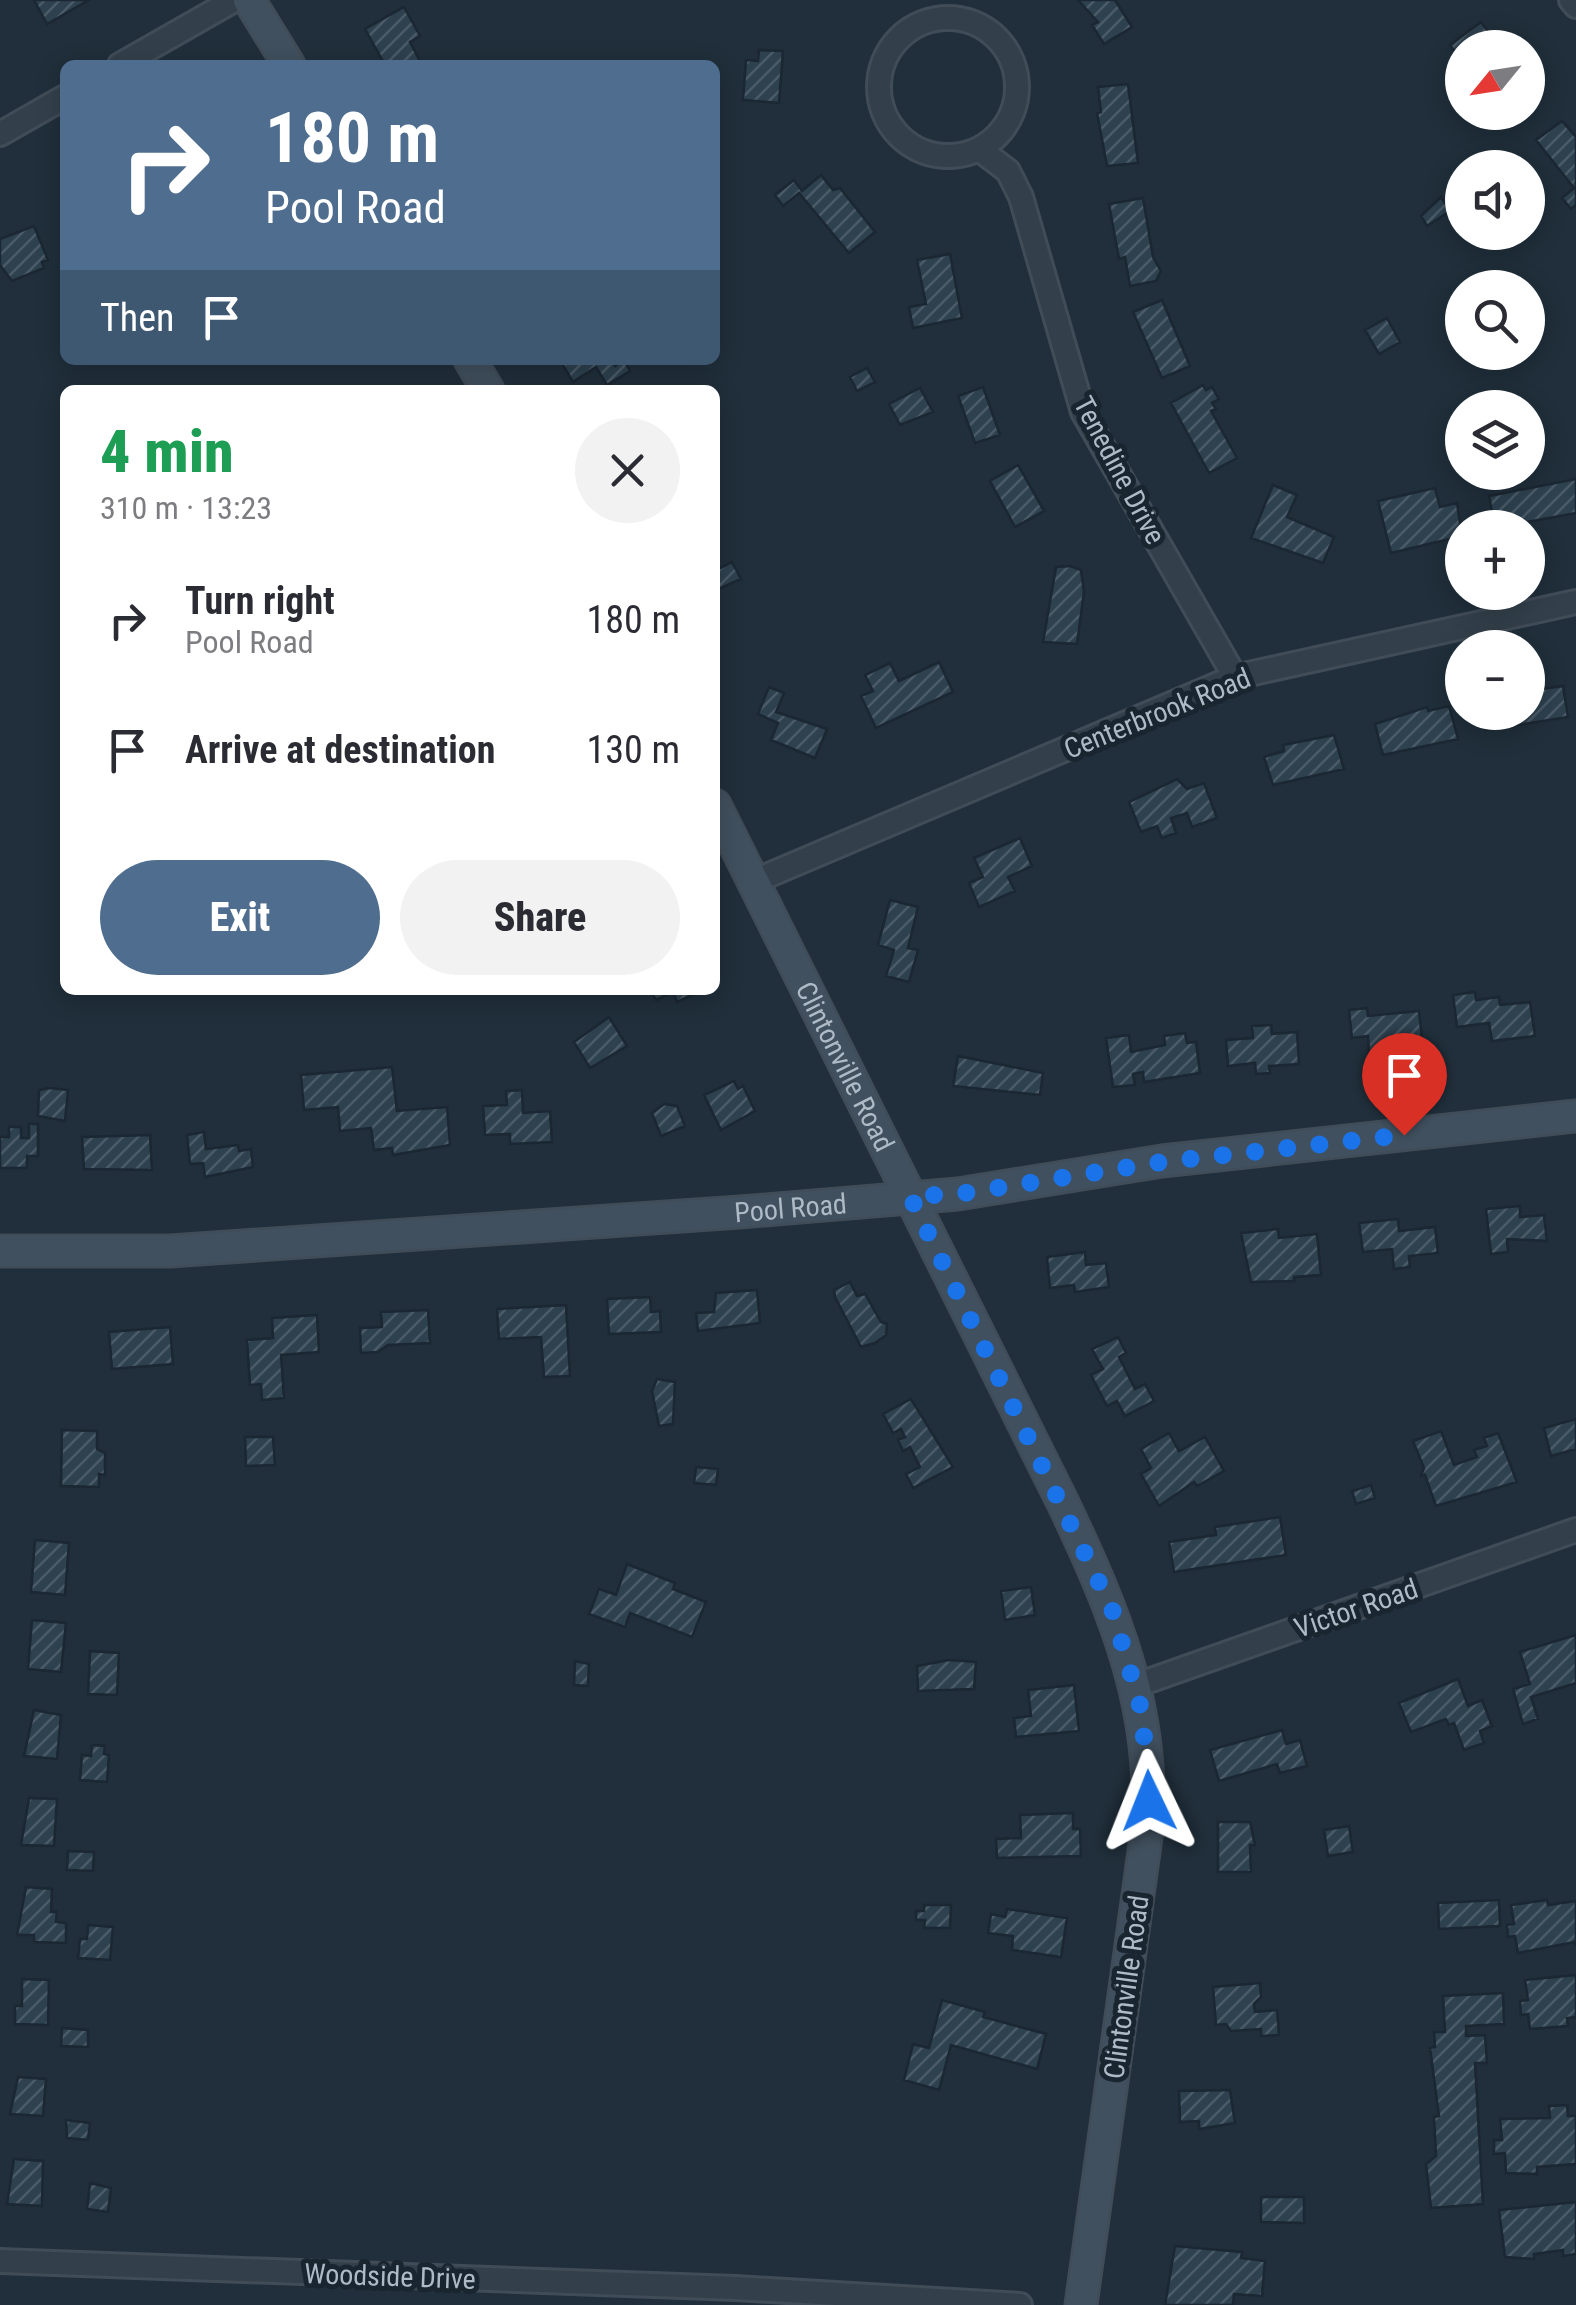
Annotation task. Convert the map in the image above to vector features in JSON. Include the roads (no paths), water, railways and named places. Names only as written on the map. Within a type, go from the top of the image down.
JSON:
[{"type":"main road","points":[[249,0],[286,60]]},
{"type":"main road","name":"Clintonville Road","points":[[720,814],[1102,1584],[1136,1685],[1148,1754],[1147,1830],[1082,2305]]},
{"type":"main road","name":"Pool Road","points":[[0,1251],[170,1250],[634,1221],[958,1194],[1162,1162],[1576,1116]]},
{"type":"street","points":[[129,60],[234,0]]},
{"type":"street","points":[[1571,0],[1576,6]]},
{"type":"street","points":[[939,18],[974,22],[990,31],[1011,58],[1016,75],[1013,110],[994,139],[979,149],[947,155],[916,148],[898,135],[886,117],[879,96],[880,74],[894,45],[918,24],[939,18]]},
{"type":"street","points":[[0,134],[60,99]]},
{"type":"street","name":"Tenedine Drive","points":[[979,149],[1008,171],[1021,197],[1082,412],[1236,677]]},
{"type":"street","name":"Centerbrook Road","points":[[756,880],[1236,677],[1576,602]]},
{"type":"street","name":"Victor Road","points":[[1136,1685],[1576,1530]]},
{"type":"street","name":"Woodside Drive","points":[[0,2261],[736,2288],[1020,2305]]}]
